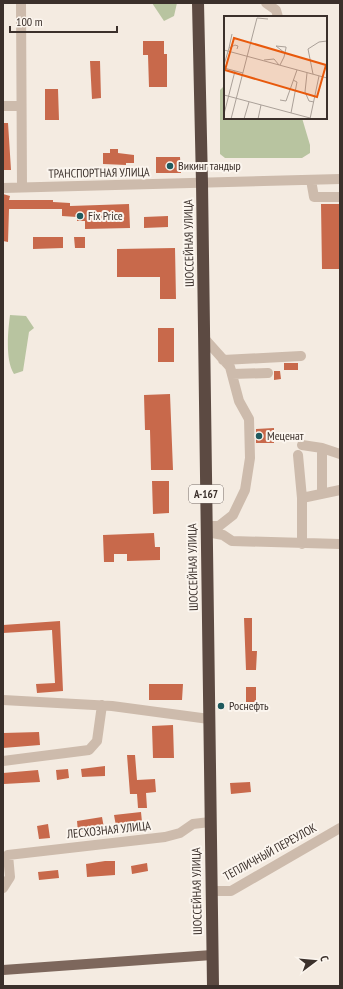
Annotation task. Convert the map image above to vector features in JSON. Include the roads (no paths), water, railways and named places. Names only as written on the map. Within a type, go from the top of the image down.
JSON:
[{"type":"highway","name":"ШОССЕЙНАЯ УЛИЦА","points":[[198,3],[207,529],[212,986]]},
{"type":"main road","points":[[3,970],[212,955]]},
{"type":"street","points":[[21,3],[22,187]]},
{"type":"street","points":[[266,3],[276,10],[278,16]]},
{"type":"street","points":[[3,106],[22,106]]},
{"type":"street","name":"ТРАНСПОРТНАЯ УЛИЦА","points":[[3,188],[340,179]]},
{"type":"street","points":[[311,180],[314,197],[340,197]]},
{"type":"street","points":[[204,338],[230,367],[240,401],[248,419],[250,458],[245,490],[233,515],[219,526],[207,529]]},
{"type":"street","points":[[223,360],[301,356]]},
{"type":"street","points":[[232,374],[268,373]]},
{"type":"street","points":[[302,544],[300,450],[322,448],[340,454]]},
{"type":"street","points":[[322,448],[322,492]]},
{"type":"street","points":[[302,498],[322,492],[340,490]]},
{"type":"street","points":[[207,529],[232,541],[340,544]]},
{"type":"street","points":[[3,700],[102,706],[209,719]]},
{"type":"street","points":[[3,761],[90,750],[97,741],[102,706]]},
{"type":"street","name":"ЛЕСХОЗНАЯ УЛИЦА","points":[[3,888],[10,877],[8,855],[165,837],[180,833],[193,824],[210,822]]},
{"type":"street","name":"ТЕПЛИЧНЫЙ ПЕРЕУЛОК","points":[[211,892],[231,891],[340,828]]},
{"type":"place","name":"Викинг тандыр","points":[[170,166]]},
{"type":"place","name":"Fix Price","points":[[80,216]]},
{"type":"place","name":"Меценат","points":[[259,436]]},
{"type":"place","name":"Роснефть","points":[[221,706]]}]
